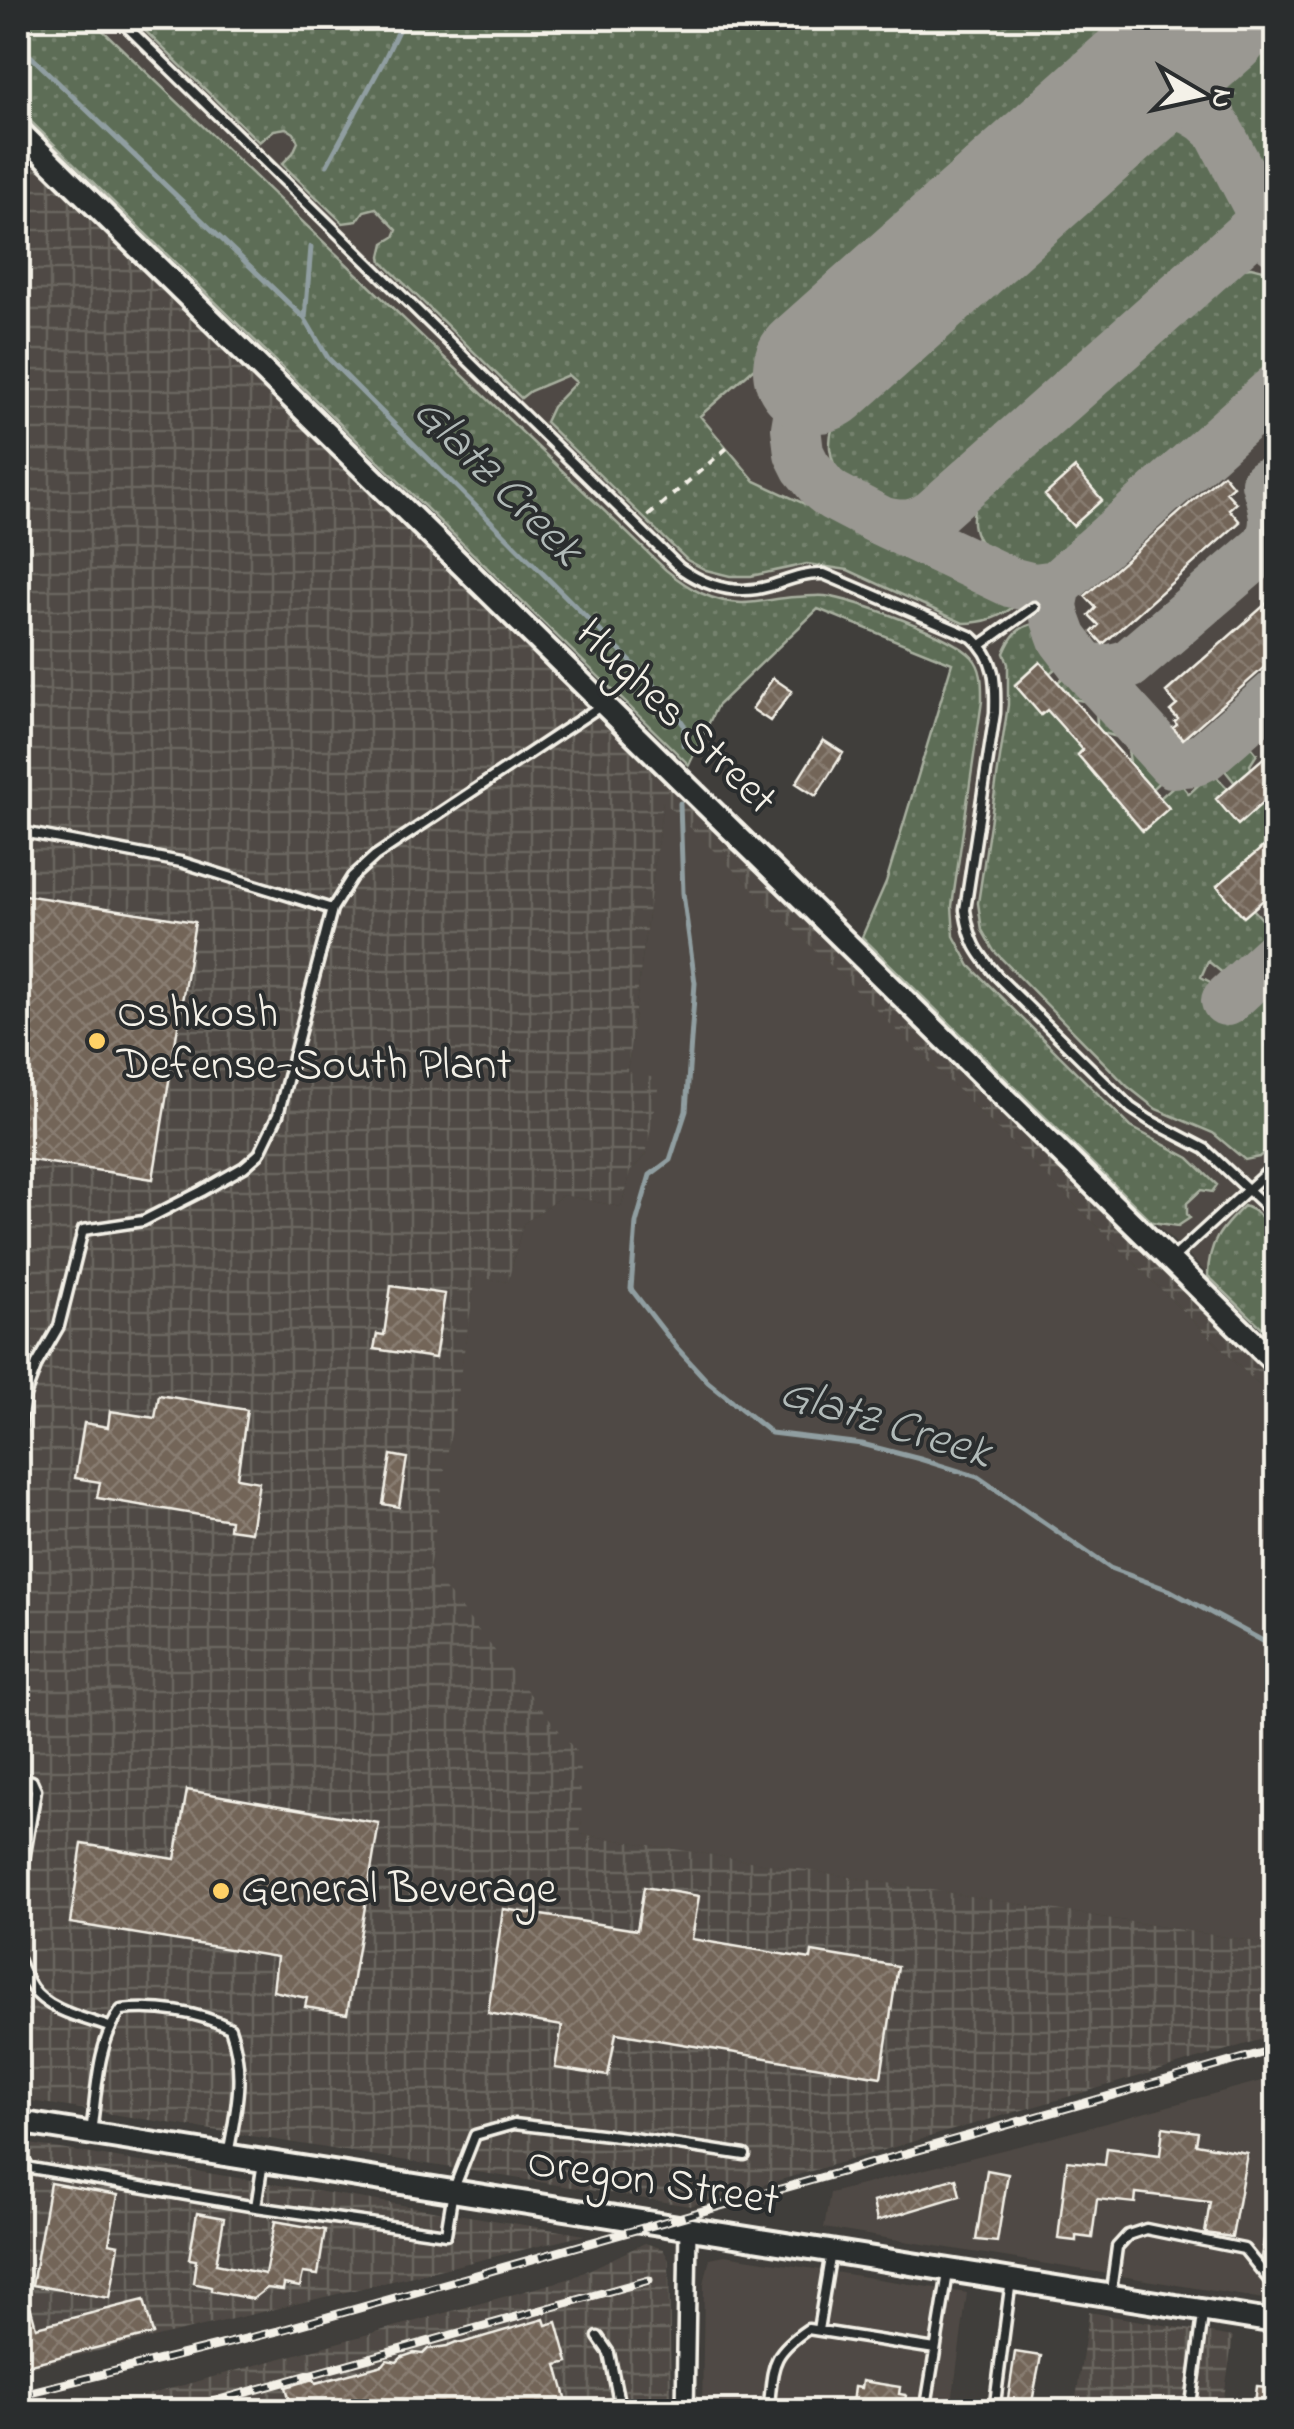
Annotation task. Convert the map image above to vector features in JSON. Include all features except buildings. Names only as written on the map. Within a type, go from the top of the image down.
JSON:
[{"type":"street","name":"Hughes Street","points":[[18,130],[1276,1364]]},
{"type":"street","name":"Oregon Street","points":[[18,2122],[1275,2321]]},
{"type":"street","points":[[685,2412],[688,2230]]},
{"type":"lane","points":[[118,18],[680,568],[698,581],[716,587],[754,590],[798,575],[824,574],[972,637],[981,645],[994,671],[995,712],[965,910],[969,935],[978,953],[1131,1108],[1205,1149],[1276,1216]]},
{"type":"lane","points":[[981,645],[1034,607]]},
{"type":"lane","points":[[18,1445],[25,1396],[37,1364],[60,1326],[83,1230],[144,1221],[202,1192],[258,1154],[278,1116],[332,909],[352,877],[375,856],[603,704]]},
{"type":"lane","points":[[18,832],[181,862],[332,909]]},
{"type":"lane","points":[[1171,1260],[1276,1164]]},
{"type":"lane","points":[[18,1777],[32,1781],[36,1790],[18,1896]]},
{"type":"lane","points":[[18,1959],[43,2000],[109,2027]]},
{"type":"lane","points":[[91,2134],[109,2027],[122,2010],[144,2008],[214,2020],[230,2028],[238,2050],[240,2083],[228,2155]]},
{"type":"lane","points":[[18,2159],[31,2168],[256,2207],[446,2234],[452,2191],[476,2135],[514,2124],[745,2155]]},
{"type":"lane","points":[[256,2207],[263,2162]]},
{"type":"lane","points":[[1110,2296],[1117,2247],[1128,2235],[1146,2229],[1244,2249],[1274,2286],[1275,2321]]},
{"type":"lane","points":[[818,2330],[831,2252]]},
{"type":"lane","points":[[925,2412],[949,2270]]},
{"type":"lane","points":[[994,2411],[1011,2280]]},
{"type":"lane","points":[[1190,2412],[1204,2310]]},
{"type":"lane","points":[[768,2412],[774,2364],[786,2344],[808,2329],[935,2349]]},
{"type":"lane","points":[[598,2338],[609,2354],[621,2412]]},
{"type":"path","points":[[637,526],[728,448]]},
{"type":"shaded area","points":[[18,18],[1276,18],[1276,1341],[862,937],[886,882],[952,663],[818,609],[717,706],[689,765],[18,109]]},
{"type":"shaded area","points":[[18,146],[1276,1381],[1276,1402],[663,801],[627,1072],[660,1079],[646,1154],[630,1172],[621,1207],[563,1195],[523,1224],[508,1282],[476,1277],[429,1569],[579,1755],[580,1834],[1276,1945],[1276,2035],[690,2206],[18,2099]]},
{"type":"shaded area","points":[[663,800],[1276,1402],[1276,1945],[579,1834],[582,1821],[428,1570],[476,1276],[508,1282],[523,1224],[563,1195],[621,1207],[630,1172],[646,1154],[627,1073]]},
{"type":"shaded area","points":[[1276,2077],[1276,2301],[824,2228],[830,2193]]},
{"type":"shaded area","points":[[18,2142],[585,2235],[18,2370]]},
{"type":"shaded area","points":[[645,2243],[663,2249],[669,2260],[671,2411],[86,2412],[572,2278]]},
{"type":"shaded area","points":[[725,2255],[967,2293],[951,2411],[702,2412],[704,2284],[710,2258]]},
{"type":"shaded area","points":[[1089,2312],[1233,2337],[1222,2411],[1074,2412]]},
{"type":"green space","points":[[18,18],[90,18],[683,583],[731,602],[818,596],[839,599],[925,629],[972,657],[980,672],[982,701],[952,906],[954,936],[970,966],[1131,1127],[1189,1158],[1217,1185],[1212,1192],[1201,1190],[1187,1203],[1190,1218],[1178,1226],[1152,1222],[862,937],[886,882],[952,663],[818,609],[717,706],[689,765],[18,109]]},
{"type":"green space","points":[[132,18],[1149,18],[700,416],[755,481],[1019,603],[992,618],[963,623],[848,570],[807,564],[751,576],[730,576],[687,560],[545,422],[552,407],[576,382],[568,375],[521,398],[382,262],[384,243],[397,230],[376,208],[364,211],[357,221],[343,223],[282,164],[298,142],[294,133],[286,128],[274,130],[259,142]]},
{"type":"green space","points":[[1276,18],[1276,167],[1258,157],[1246,142],[1228,109],[1223,78],[1235,54]]},
{"type":"green space","points":[[1173,123],[1187,123],[1198,129],[1223,163],[1236,202],[1234,218],[1225,233],[928,498],[894,508],[851,487],[835,467],[830,448],[843,402],[1147,132]]},
{"type":"green space","points":[[1251,267],[1276,278],[1276,376],[1067,560],[1038,568],[1020,568],[989,552],[974,528],[974,510],[982,491],[1221,278]]},
{"type":"green space","points":[[1038,623],[1068,658],[1050,673],[1040,662],[1015,684],[1041,714],[1067,692],[1058,682],[1076,666],[1100,691],[1089,702],[1073,699],[1054,716],[1077,743],[1097,725],[1096,709],[1107,700],[1131,728],[1121,738],[1103,733],[1078,754],[1104,785],[1130,762],[1127,745],[1138,735],[1170,772],[1152,789],[1142,778],[1117,800],[1142,831],[1169,808],[1160,798],[1179,781],[1189,794],[1212,772],[1228,789],[1235,783],[1219,763],[1246,740],[1257,754],[1251,768],[1273,794],[1276,792],[1276,835],[1260,849],[1276,870],[1276,915],[1264,900],[1273,891],[1218,886],[1243,917],[1253,909],[1276,935],[1232,974],[1225,975],[1208,961],[1201,977],[1218,986],[1211,994],[1232,1015],[1276,976],[1276,1142],[1259,1157],[1245,1160],[1213,1133],[1156,1109],[1127,1086],[994,951],[982,930],[978,903],[1008,705],[1008,664],[1004,653],[1016,633]]},
{"type":"green space","points":[[1244,1206],[1262,1217],[1276,1233],[1276,1341],[1208,1276],[1217,1237]]},
{"type":"waterway","name":"Glatz Creek","points":[[327,165],[404,18]]},
{"type":"waterway","points":[[18,44],[304,318]]},
{"type":"waterway","name":"Glatz Creek","points":[[311,247],[305,319],[328,358],[664,695],[684,725],[683,745]]},
{"type":"waterway","name":"Glatz Creek","points":[[680,803],[683,893],[695,983],[686,1111],[670,1160],[650,1175],[636,1223],[631,1289],[708,1382],[771,1433],[862,1444],[978,1477],[1110,1568],[1169,1590],[1276,1648]]},
{"type":"taxiway","points":[[1211,116],[1202,91],[1201,67],[1205,42],[1215,18]]},
{"type":"taxiway","points":[[1164,59],[1218,130],[1276,241]]},
{"type":"taxiway","points":[[1107,110],[1164,103],[1190,109],[1214,126]]},
{"type":"taxiway","points":[[881,521],[908,524],[933,514],[1276,209]]},
{"type":"taxiway","points":[[817,369],[801,399],[796,428],[799,453],[824,489],[881,521],[1010,582],[1034,588],[1057,585]]},
{"type":"taxiway","points":[[1276,389],[1057,585],[1053,604],[1063,639],[1172,763],[1205,756],[1276,694]]},
{"type":"taxiway","points":[[1083,665],[1106,669],[1129,664],[1263,549],[1274,526],[1266,483]]},
{"type":"taxiway","points":[[1226,1001],[1276,955]]},
{"type":"runway","points":[[817,369],[1211,18]]},
{"type":"railway","points":[[18,2395],[278,2331],[1276,2049]]},
{"type":"railway","points":[[171,2412],[649,2280]]},
{"type":"place","name":"Oshkosh Defense-South Plant","points":[[97,1041]]},
{"type":"place","name":"General Beverage","points":[[221,1891]]}]
